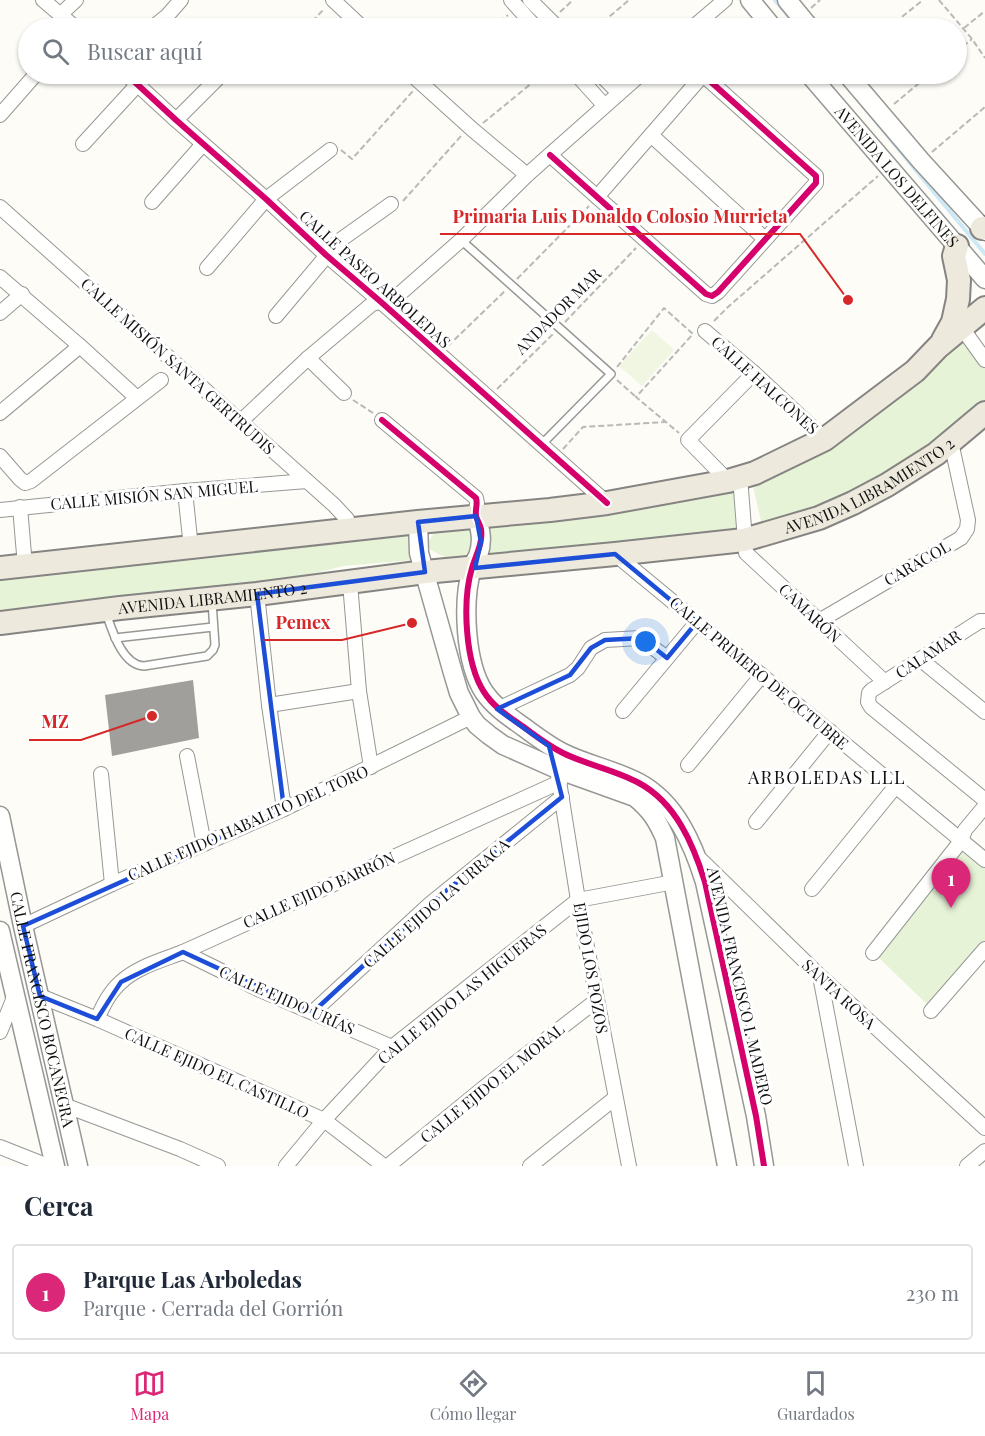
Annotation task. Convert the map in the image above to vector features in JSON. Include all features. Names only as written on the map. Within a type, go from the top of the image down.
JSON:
[{"type":"main road","points":[[938,347],[953,322],[956,310],[959,280],[954,256],[957,246]]},
{"type":"main road","points":[[0,568],[418,522],[550,510],[607,503],[734,479],[755,473],[825,439],[907,377],[938,347],[985,308]]},
{"type":"main road","name":"AVENIDA LIBRAMIENTO 2","points":[[0,623],[350,583],[425,572],[744,540],[819,518],[853,503],[920,465],[985,413]]},
{"type":"street","points":[[43,0],[64,18]]},
{"type":"street","points":[[60,15],[76,0]]},
{"type":"street","points":[[162,18],[181,0]]},
{"type":"street","points":[[530,0],[548,18]]},
{"type":"street","points":[[704,18],[725,0]]},
{"type":"street","points":[[750,0],[765,18]]},
{"type":"street","points":[[787,0],[802,18]]},
{"type":"street","points":[[334,3],[351,18]]},
{"type":"street","points":[[514,3],[527,18]]},
{"type":"street","points":[[0,115],[27,84]]},
{"type":"street","points":[[83,144],[138,84]]},
{"type":"street","name":"CALLE PASEO ARBOLEDAS","points":[[138,84],[326,255],[607,503]]},
{"type":"street","points":[[176,120],[212,84]]},
{"type":"street","points":[[423,84],[527,175]]},
{"type":"street","points":[[585,84],[604,105]]},
{"type":"street","points":[[609,84],[618,93]]},
{"type":"street","points":[[240,422],[308,358],[372,304],[394,298],[461,240],[527,175],[629,84]]},
{"type":"street","points":[[597,198],[694,84]]},
{"type":"street","points":[[550,155],[706,294],[712,296],[816,183],[816,176],[714,84]]},
{"type":"street","name":"AVENIDA LOS DELFINES","points":[[820,84],[985,279]]},
{"type":"street","name":"AVENIDA LOS DELFINES","points":[[856,84],[921,161],[984,229]]},
{"type":"street","points":[[651,135],[765,239]]},
{"type":"street","points":[[152,202],[203,144]]},
{"type":"street","points":[[207,268],[266,199],[333,147]]},
{"type":"street","points":[[276,316],[339,241],[391,204]]},
{"type":"street","name":"CALLE MISIÓN SANTA GERTRUDIS","points":[[3,215],[334,505],[346,519],[348,531]]},
{"type":"street","points":[[0,277],[22,294],[137,398]]},
{"type":"street","points":[[0,313],[22,294]]},
{"type":"street","points":[[962,328],[985,360]]},
{"type":"street","name":"CALLE HALCONES","points":[[705,331],[825,439]]},
{"type":"street","points":[[0,413],[80,346]]},
{"type":"street","points":[[308,358],[344,393]]},
{"type":"street","points":[[744,540],[734,479],[688,440],[754,373]]},
{"type":"street","points":[[0,456],[24,483],[31,482],[161,380]]},
{"type":"street","points":[[382,420],[476,498],[476,516],[481,528],[481,542],[472,568]]},
{"type":"street","name":"CARACOL","points":[[819,621],[961,538],[968,520],[951,442]]},
{"type":"street","name":"CALLE MISIÓN SAN MIGUEL","points":[[0,510],[307,481]]},
{"type":"street","points":[[185,491],[191,548]]},
{"type":"street","points":[[20,507],[25,566]]},
{"type":"street","points":[[418,522],[419,553],[459,693],[471,717],[503,745],[558,776],[635,797],[657,820],[665,838],[674,882],[727,1166]]},
{"type":"street","name":"CAMARÓN","points":[[744,540],[746,553],[885,682]]},
{"type":"street","name":"CALLE PRIMERO DE OCTUBRE","points":[[615,554],[985,861]]},
{"type":"street","name":"AVENIDA FRANCISCO I. MADERO","points":[[472,568],[468,594],[468,638],[473,665],[482,688],[498,709],[549,746],[639,782],[654,792],[681,823],[696,855],[708,894],[756,1116],[764,1166]]},
{"type":"street","points":[[350,583],[359,691],[371,767]]},
{"type":"street","points":[[257,594],[269,705],[284,809]]},
{"type":"street","name":"CALAMAR","points":[[985,621],[980,621],[872,690],[869,693],[868,702],[985,800]]},
{"type":"street","points":[[623,711],[697,622]]},
{"type":"street","points":[[498,709],[570,675],[578,668],[591,648],[605,640],[640,638],[666,658]]},
{"type":"street","points":[[920,659],[985,712]]},
{"type":"street","points":[[687,765],[762,675]]},
{"type":"street","points":[[269,705],[359,691]]},
{"type":"street","name":"CALLE EJIDO HABALITO DEL TORO","points":[[23,926],[112,884],[284,809],[471,717]]},
{"type":"street","points":[[756,822],[830,731]]},
{"type":"street","name":"EJIDO LOS POZOS","points":[[549,746],[558,776],[578,900],[629,1166]]},
{"type":"street","points":[[187,756],[204,844]]},
{"type":"street","points":[[100,774],[112,884]]},
{"type":"street","name":"CALLE EJIDO BARRÓN","points":[[97,1019],[110,995],[121,982],[137,971],[183,952],[558,776]]},
{"type":"street","points":[[812,889],[895,787]]},
{"type":"street","name":"CALLE EJIDO LA URRACA","points":[[313,1012],[430,904],[562,797]]},
{"type":"street","points":[[873,953],[961,841],[965,830],[985,806]]},
{"type":"street","name":"CALLE FRANCISCO BOCANEGRA","points":[[0,816],[78,1166]]},
{"type":"street","name":"SANTA ROSA","points":[[696,855],[820,976],[985,1128]]},
{"type":"street","name":"CALLE EJIDO LAS HIGUERAS","points":[[286,1166],[324,1120],[392,1047],[578,900],[674,882]]},
{"type":"street","name":"CALLE FRANCISCO BOCANEGRA","points":[[0,931],[9,986],[47,1165]]},
{"type":"street","points":[[931,1011],[985,949]]},
{"type":"street","name":"CALLE EJIDO URÍAS","points":[[183,952],[260,990],[392,1047]]},
{"type":"street","points":[[820,976],[856,1166]]},
{"type":"street","points":[[0,1032],[9,986]]},
{"type":"street","name":"CALLE EJIDO EL CASTILLO","points":[[40,996],[324,1120],[386,1166]]},
{"type":"street","name":"CALLE EJIDO EL MORAL","points":[[386,1166],[597,1000]]},
{"type":"street","points":[[530,1166],[615,1098]]},
{"type":"street","points":[[64,1106],[188,1152],[218,1166]]},
{"type":"street","points":[[0,1147],[47,1165]]},
{"type":"street","points":[[967,1166],[985,1151]]},
{"type":"lane","points":[[461,240],[611,374],[540,445]]},
{"type":"lane","points":[[105,611],[115,638],[127,658],[132,663],[144,666],[207,656],[215,645],[212,599]]},
{"type":"lane","points":[[115,638],[213,627]]},
{"type":"path","points":[[559,18],[573,0]]},
{"type":"path","points":[[607,18],[628,0]]},
{"type":"path","points":[[900,18],[923,0]]},
{"type":"path","points":[[939,0],[955,18]]},
{"type":"path","points":[[317,18],[334,3]]},
{"type":"path","points":[[501,18],[514,3]]},
{"type":"path","points":[[967,26],[985,11]]},
{"type":"path","points":[[967,33],[985,58]]},
{"type":"path","points":[[967,43],[972,39]]},
{"type":"path","points":[[882,114],[918,84]]},
{"type":"path","points":[[333,147],[352,159],[413,91],[422,91],[426,87]]},
{"type":"path","points":[[921,161],[985,107]]},
{"type":"path","points":[[705,331],[728,307],[889,166]]},
{"type":"path","points":[[439,354],[597,198]]},
{"type":"path","points":[[636,398],[693,334],[664,308],[611,374],[636,398],[688,440]]},
{"type":"path","points":[[344,393],[382,420]]},
{"type":"path","points":[[555,458],[583,427],[665,422]]},
{"type":"highlighted area","points":[[476,516],[481,542],[475,568],[615,554],[697,622],[667,658],[642,638],[605,640],[591,648],[570,675],[497,709],[549,746],[562,797],[430,904],[313,1012],[183,952],[121,982],[97,1019],[40,996],[23,926],[284,809],[257,594],[425,572],[418,522]]},
{"type":"green space","points":[[652,330],[674,350],[642,386],[619,366]]},
{"type":"green space","points":[[966,338],[985,364],[985,403],[910,466],[849,501],[763,529],[752,482]]},
{"type":"green space","points":[[736,490],[736,533],[479,560],[485,524]]},
{"type":"green space","points":[[466,526],[475,534],[469,556],[448,558],[430,549],[429,541],[435,531]]},
{"type":"green space","points":[[411,531],[415,560],[343,566],[305,576],[0,611],[0,571]]},
{"type":"green space","points":[[967,845],[985,860],[985,957],[935,1012],[878,957]]},
{"type":"building","points":[[193,680],[199,738],[112,756],[105,695]]},
{"type":"waterway","points":[[775,0],[790,18]]},
{"type":"waterway","points":[[863,106],[985,254]]},
{"type":"cycle path","points":[[137,84],[326,255],[607,503]]},
{"type":"cycle path","points":[[550,155],[706,294],[712,296],[816,183],[816,176],[713,84]]},
{"type":"cycle path","points":[[382,420],[476,498],[476,516],[481,527],[481,534],[469,582],[467,632],[473,665],[488,698],[497,708],[558,750],[630,778],[652,791],[673,813],[689,839],[705,882],[756,1116],[764,1166]]},
{"type":"place","name":"Primaria Luis Donaldo Colosio Murrieta","points":[[848,300]]},
{"type":"place","name":"Pemex","points":[[412,623]]},
{"type":"place","name":"MZ","points":[[152,716]]},
{"type":"place","name":"Parque Las Arboledas","points":[[951,908]]},
{"type":"district","name":"ARBOLEDAS LLL","points":[[827,778]]}]
